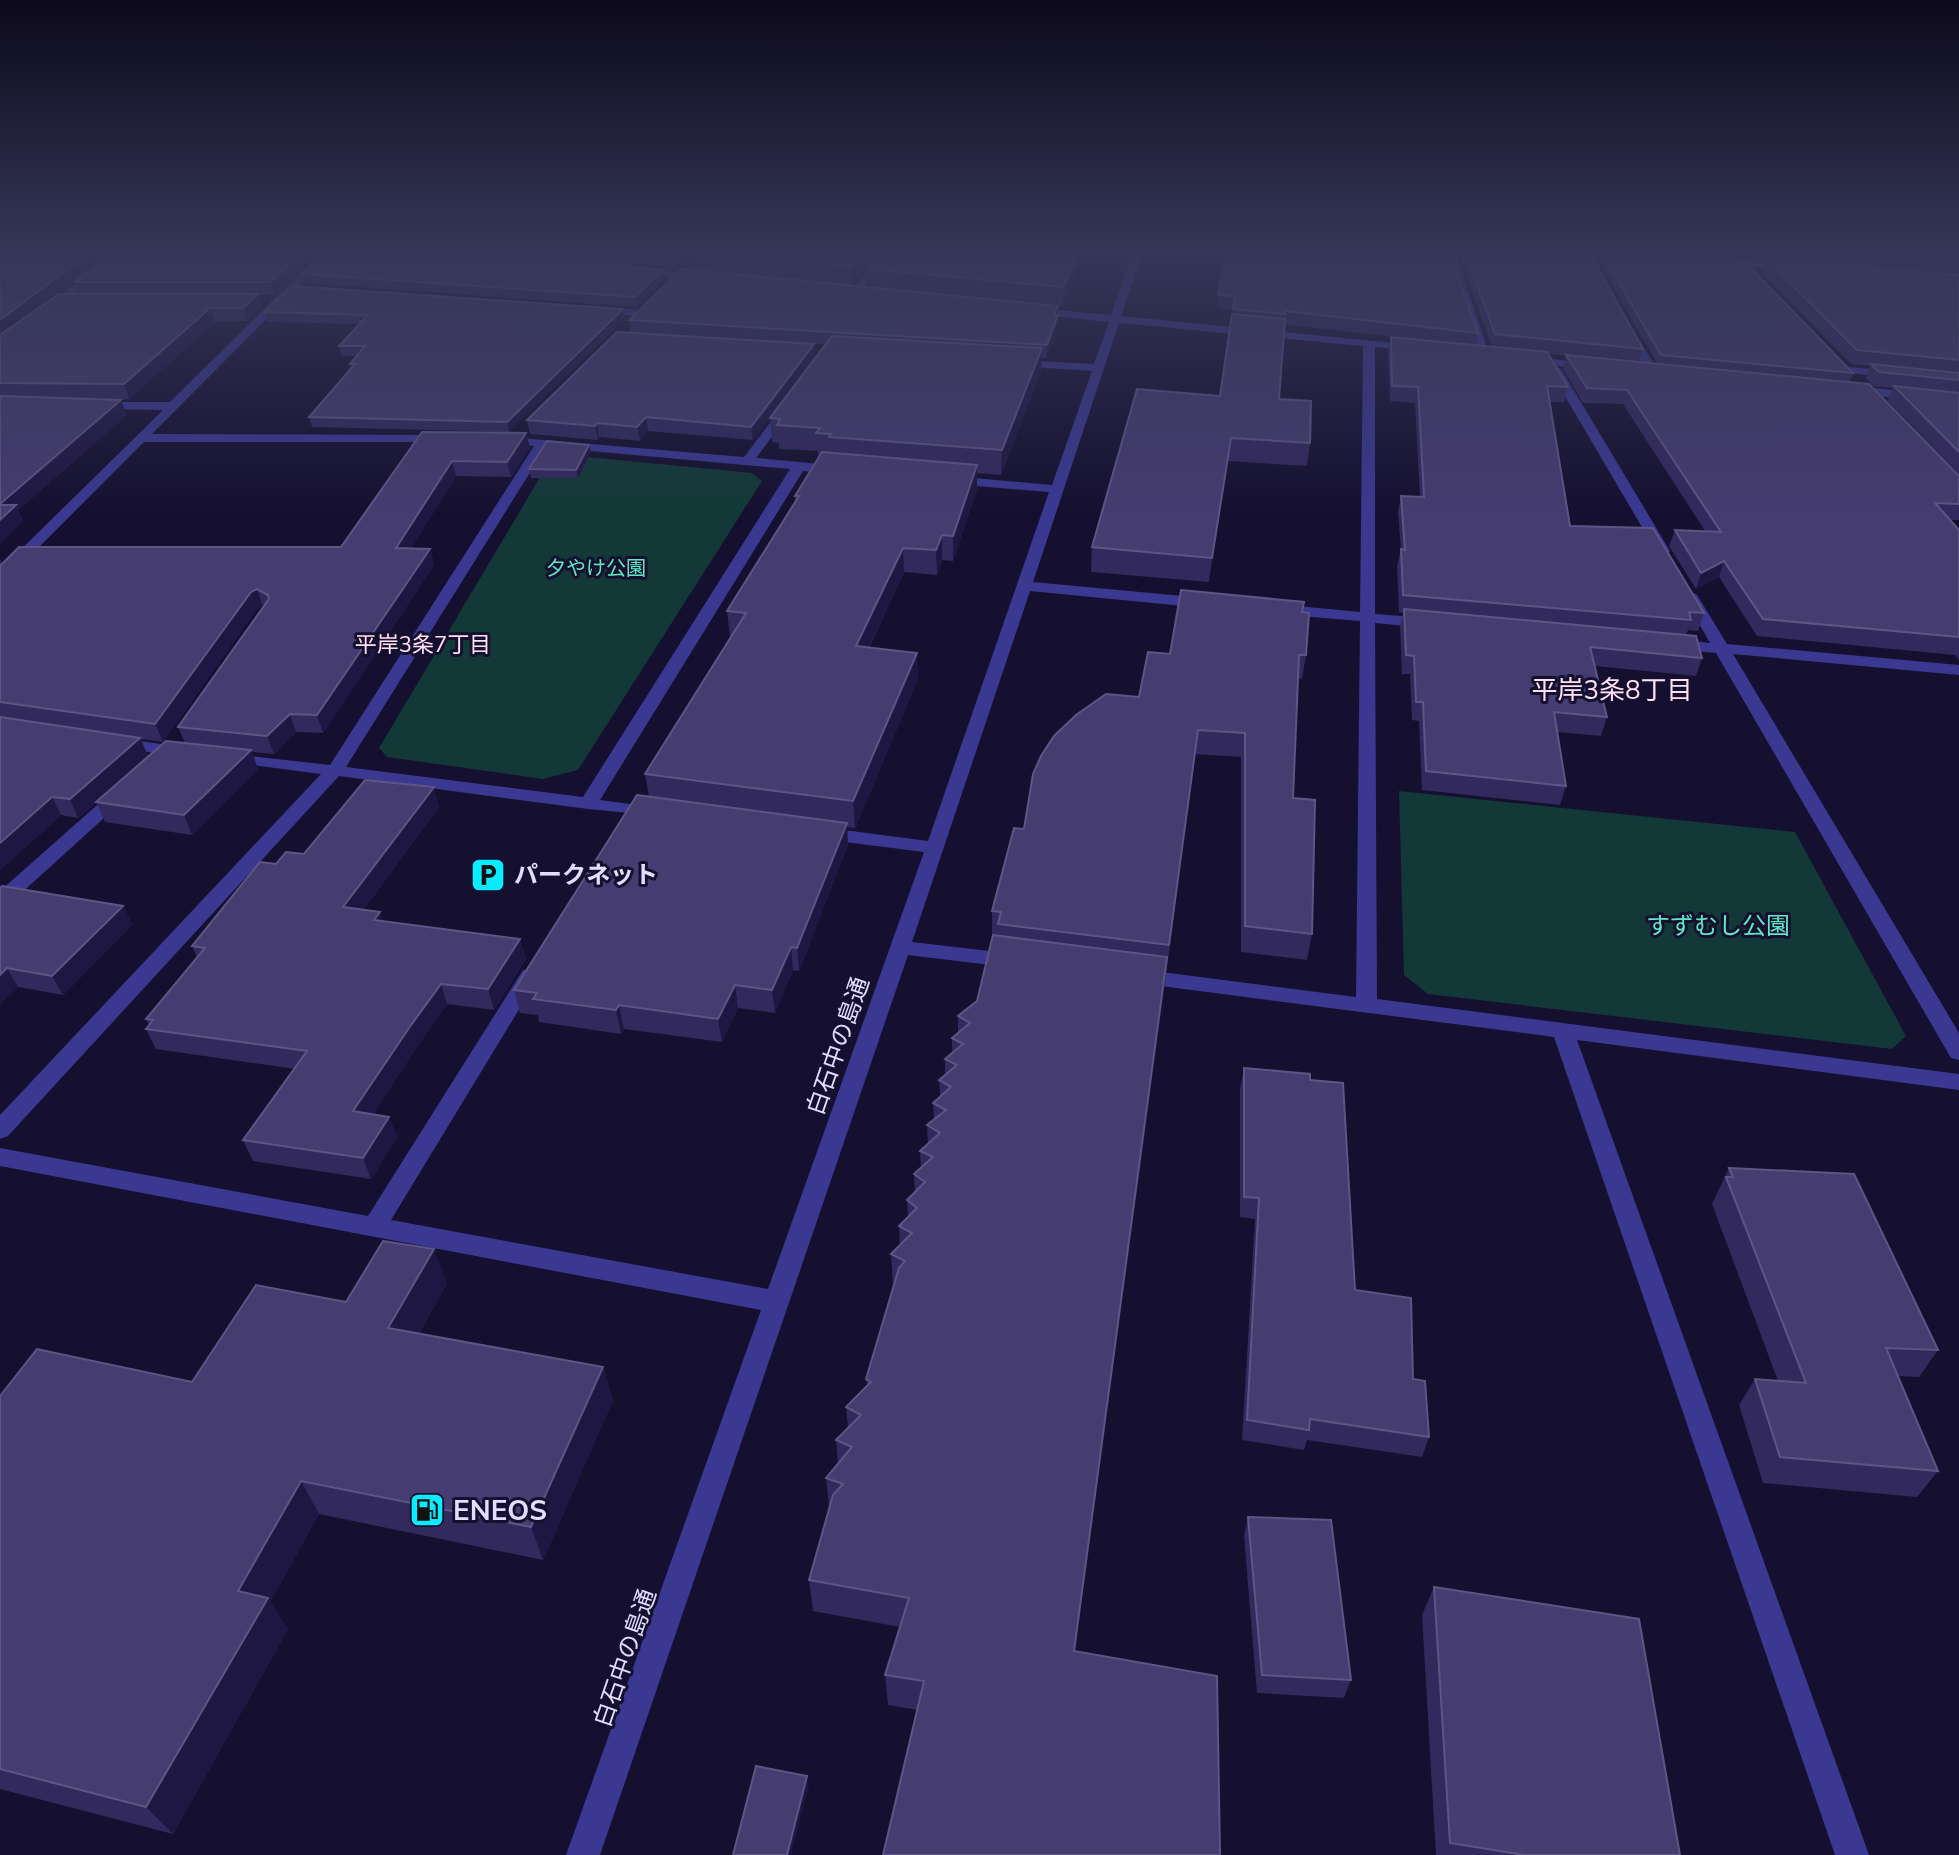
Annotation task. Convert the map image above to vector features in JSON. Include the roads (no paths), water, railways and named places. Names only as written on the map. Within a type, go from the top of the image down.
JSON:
[{"type":"street","points":[[0,578],[241,339]]},
{"type":"street","name":"白石中の島通","points":[[583,1855],[778,1302],[1109,339]]},
{"type":"street","points":[[1316,339],[1428,349]]},
{"type":"street","points":[[1480,339],[1486,355]]},
{"type":"street","points":[[1634,339],[1652,371]]},
{"type":"street","points":[[1366,1004],[1369,344]]},
{"type":"street","points":[[1472,354],[1499,356]]},
{"type":"street","points":[[1512,358],[1609,367]]},
{"type":"street","points":[[1838,360],[1878,402]]},
{"type":"street","points":[[1004,362],[1100,368]]},
{"type":"street","points":[[1550,362],[1959,1052]]},
{"type":"street","points":[[1638,370],[1667,373]]},
{"type":"street","points":[[1848,370],[1905,376]]},
{"type":"street","points":[[1837,389],[1959,401]]},
{"type":"street","points":[[748,461],[793,400]]},
{"type":"street","points":[[78,405],[172,406]]},
{"type":"street","points":[[513,439],[524,428]]},
{"type":"street","points":[[141,438],[451,439]]},
{"type":"street","points":[[482,439],[513,439],[859,472]]},
{"type":"street","points":[[0,1130],[336,769],[542,443]]},
{"type":"street","points":[[588,804],[799,466]]},
{"type":"street","points":[[935,478],[1056,489]]},
{"type":"street","points":[[1025,586],[1228,605]]},
{"type":"street","points":[[1259,608],[1445,624]]},
{"type":"street","points":[[1660,643],[1959,670]]},
{"type":"street","points":[[108,741],[174,744],[207,755],[336,769],[588,804],[628,816],[677,815]]},
{"type":"street","points":[[0,902],[174,744]]},
{"type":"street","points":[[799,831],[935,848]]},
{"type":"street","points":[[900,947],[1039,964]]},
{"type":"street","points":[[374,1227],[540,958]]},
{"type":"street","points":[[1117,974],[1959,1082]]},
{"type":"street","points":[[1563,1032],[1852,1855]]},
{"type":"street","points":[[0,1157],[778,1302]]},
{"type":"place","name":"パークネット","points":[[488,875]]},
{"type":"place","name":"ENEOS","points":[[427,1510]]},
{"type":"district","name":"平岸3条7丁目","points":[[423,644]]},
{"type":"district","name":"平岸3条8丁目","points":[[1612,690]]},
{"type":"park label","name":"夕やけ公園","points":[[596,568]]},
{"type":"park label","name":"すずむし公園","points":[[1718,926]]}]
